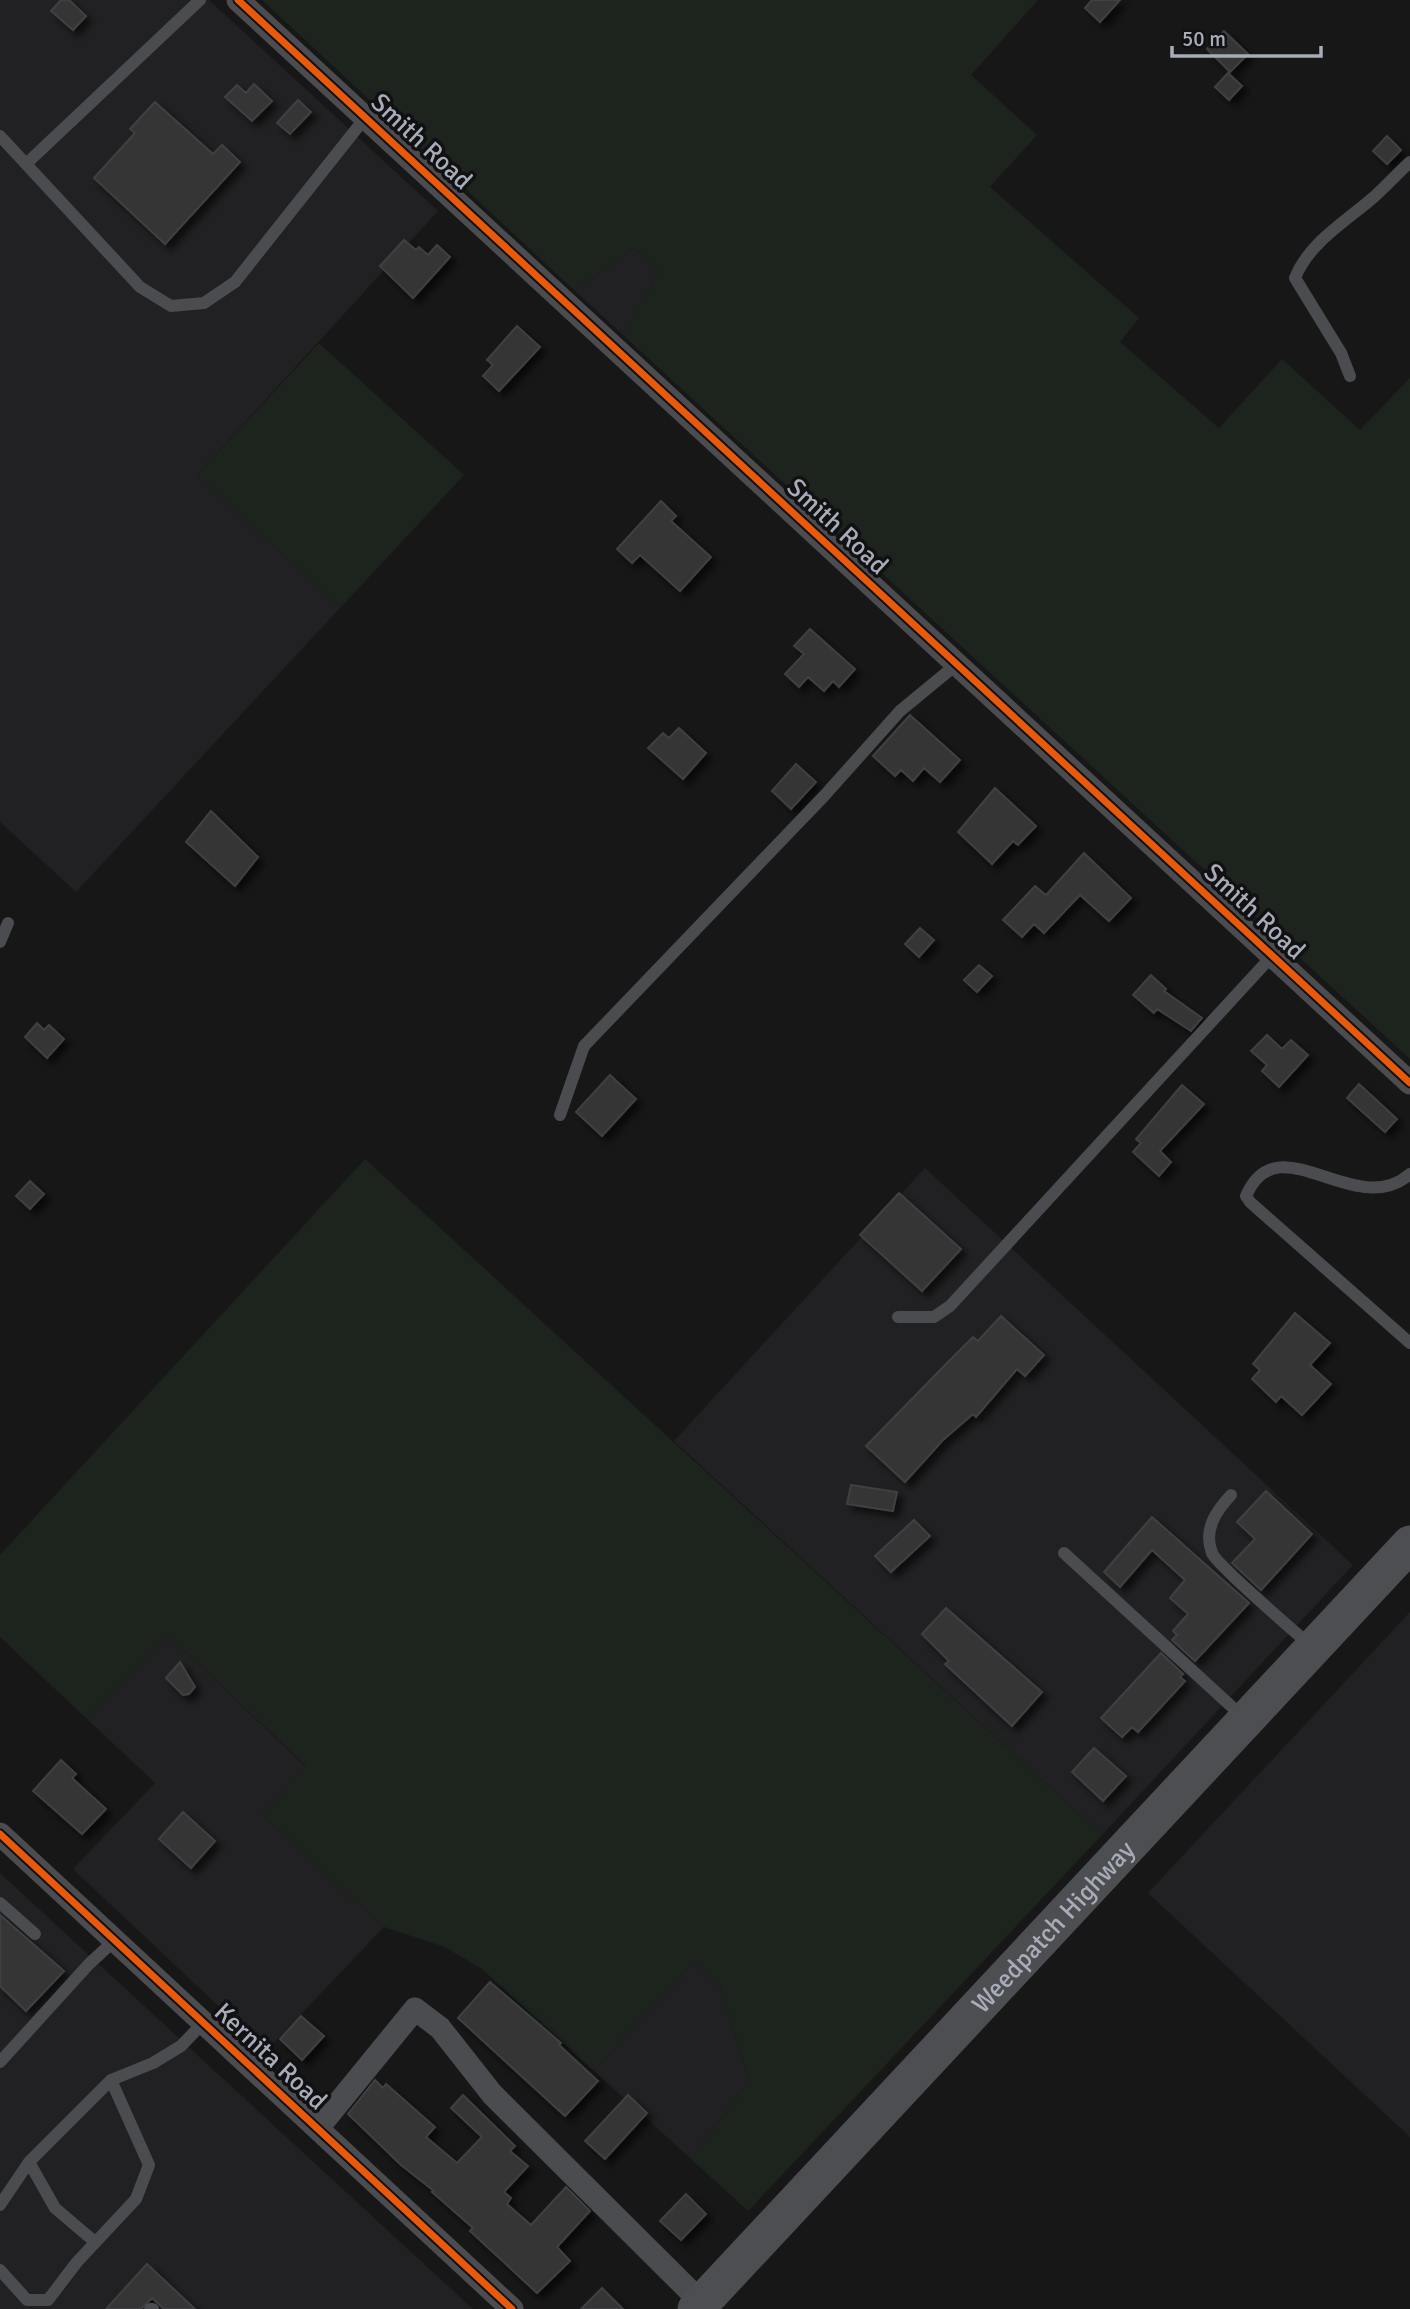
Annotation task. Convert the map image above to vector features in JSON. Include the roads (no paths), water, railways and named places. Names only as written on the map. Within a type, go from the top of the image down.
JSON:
[{"type":"main road","name":"Weedpatch Highway","points":[[699,2306],[1410,1544]]},
{"type":"street","name":"Smith Road","points":[[238,0],[1410,1083]]},
{"type":"street","name":"Kernita Road","points":[[0,1834],[512,2309]]},
{"type":"street","points":[[318,2128],[415,2008],[440,2028],[492,2094],[699,2306]]},
{"type":"lane","points":[[26,164],[201,0]]},
{"type":"lane","points":[[0,135],[140,286],[171,306],[204,303],[235,282],[365,118]]},
{"type":"lane","points":[[1350,376],[1341,353],[1295,278],[1302,264],[1343,220],[1373,198],[1410,162]]},
{"type":"lane","points":[[559,1115],[584,1046],[824,796],[900,711],[957,664]]},
{"type":"lane","points":[[0,942],[8,923]]},
{"type":"lane","points":[[898,1317],[934,1317],[950,1306],[1272,956]]},
{"type":"lane","points":[[1410,1174],[1394,1185],[1368,1189],[1290,1166],[1265,1173],[1247,1196],[1250,1202],[1410,1343]]},
{"type":"lane","points":[[1231,1495],[1217,1510],[1209,1532],[1213,1555],[1313,1648]]},
{"type":"lane","points":[[1064,1553],[1246,1720]]},
{"type":"lane","points":[[0,1903],[35,1934]]},
{"type":"lane","points":[[0,2062],[89,1964],[115,1940]]},
{"type":"lane","points":[[0,2205],[29,2162],[111,2080],[153,2063],[181,2046],[204,2022]]},
{"type":"lane","points":[[0,2270],[27,2300],[48,2300],[95,2242],[136,2199],[149,2165],[111,2080]]},
{"type":"lane","points":[[29,2162],[55,2208],[95,2242]]}]
